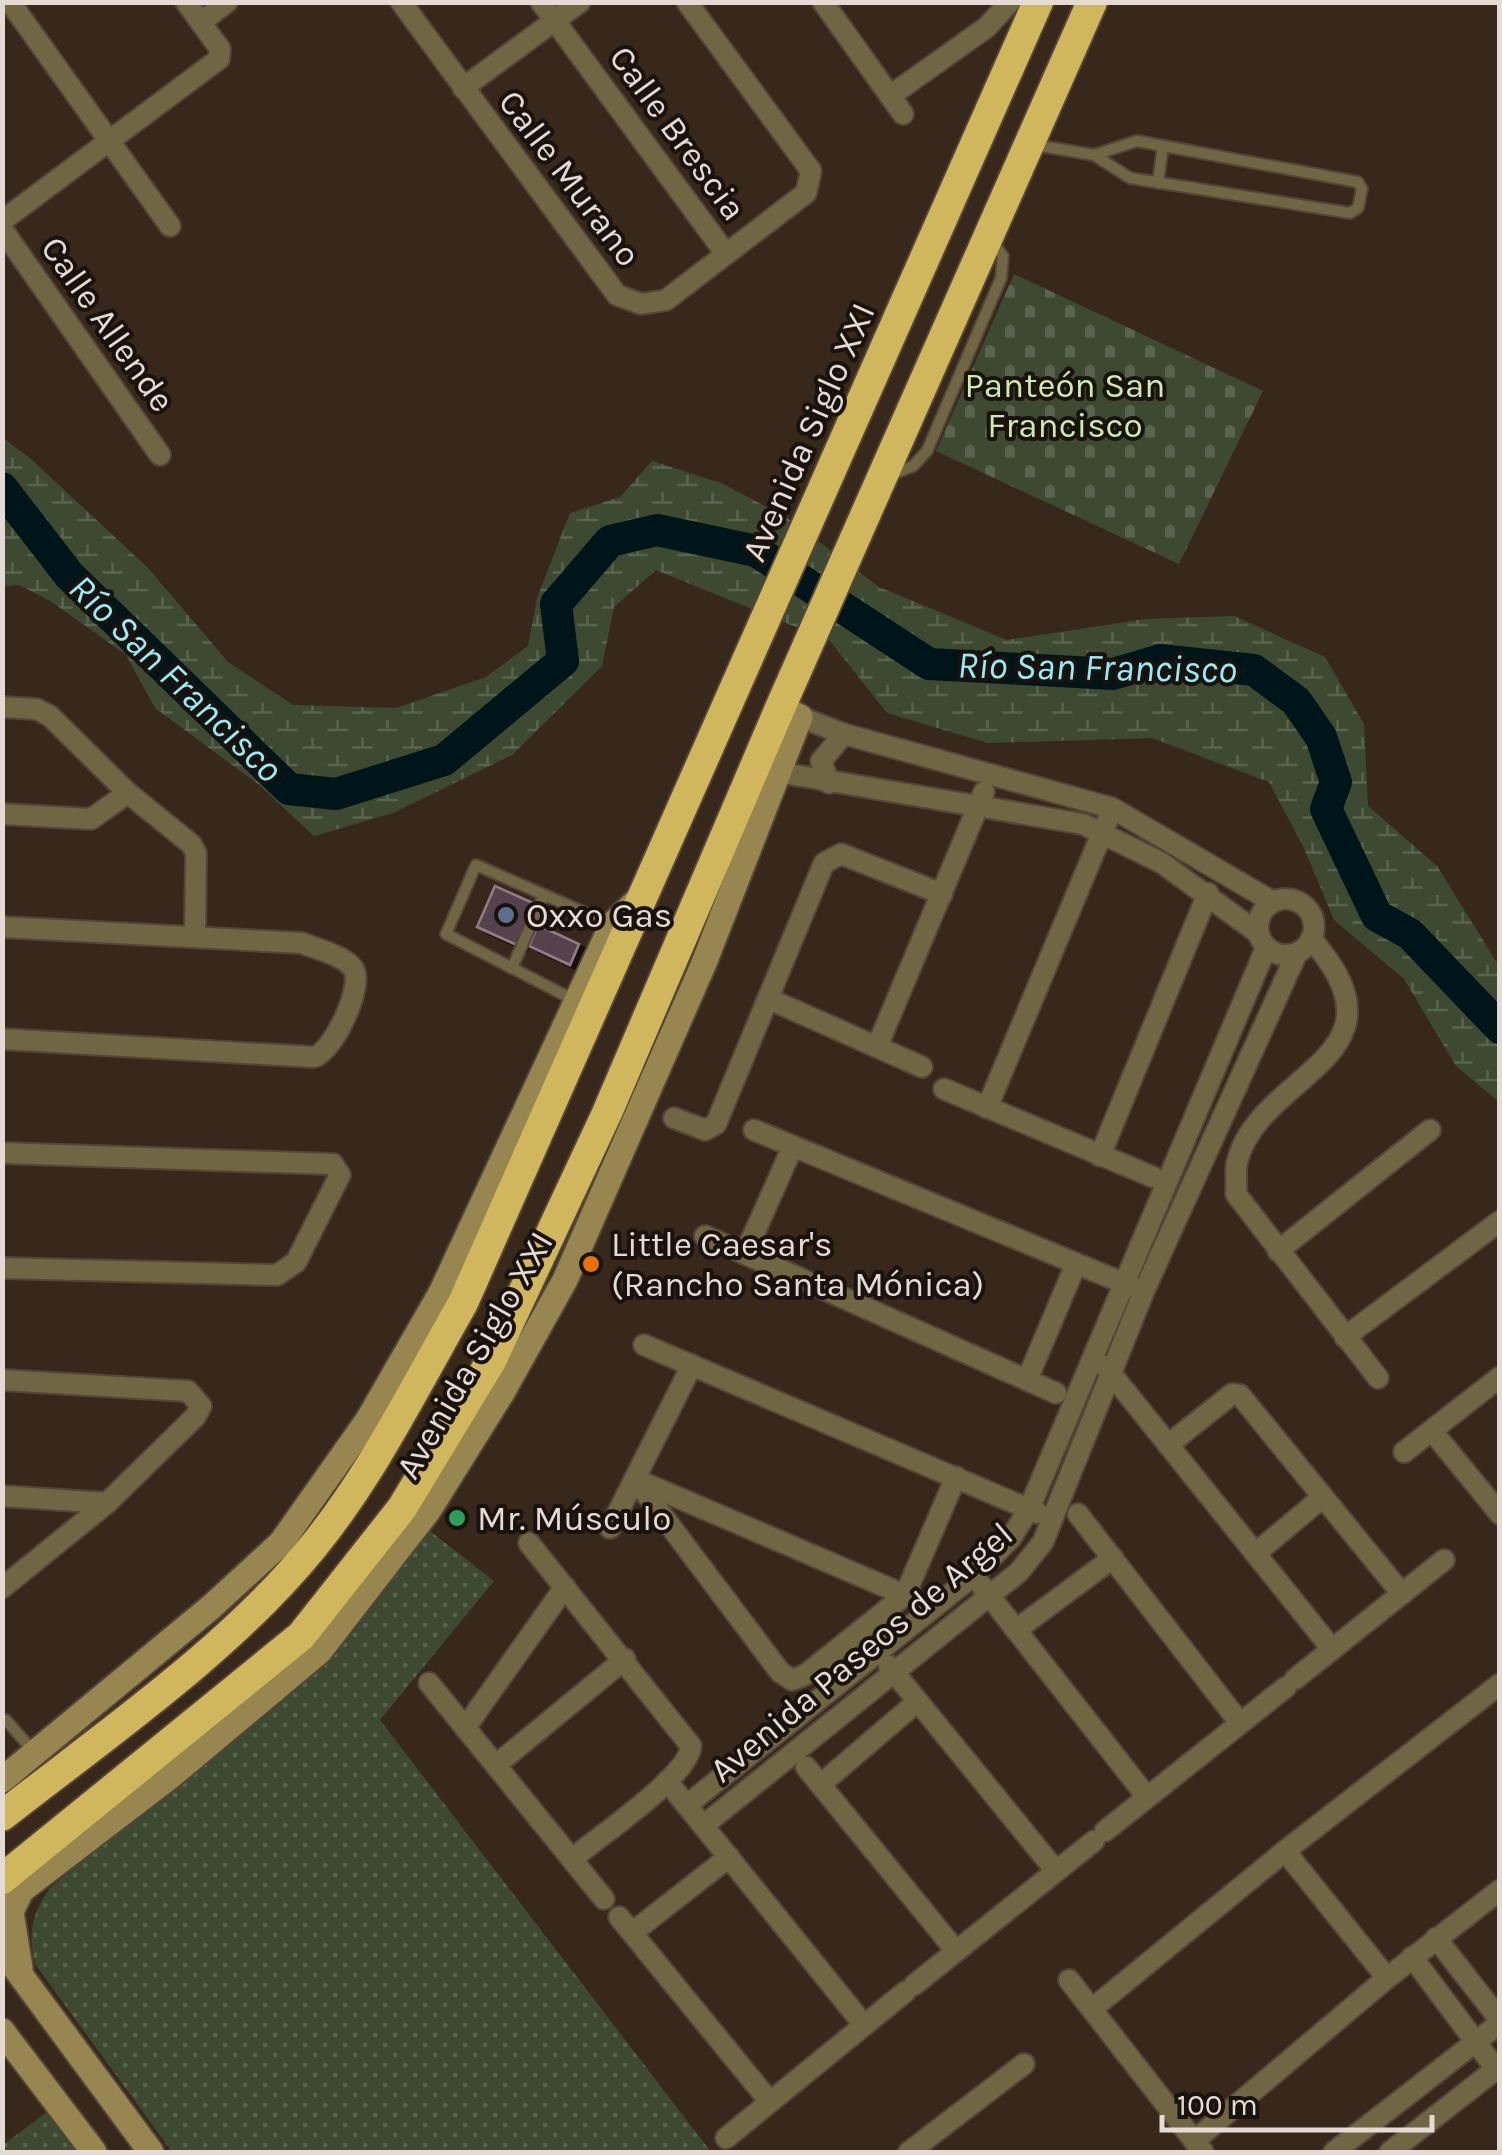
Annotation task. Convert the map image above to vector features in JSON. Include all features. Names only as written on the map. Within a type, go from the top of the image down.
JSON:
[{"type":"highway","name":"Avenida Siglo XXI","points":[[9,1891],[210,1714],[310,1644],[402,1508],[491,1361],[620,1119],[790,712],[811,638],[1092,2]]},
{"type":"highway","name":"Avenida Siglo XXI","points":[[2,1816],[70,1744],[201,1659],[312,1549],[452,1298],[586,1006],[647,892],[1028,4]]},
{"type":"street","points":[[10,2],[170,226]]},
{"type":"street","points":[[2,220],[219,59],[220,49],[186,2]]},
{"type":"street","points":[[201,22],[227,2]]},
{"type":"street","name":"Calle Murano","points":[[401,2],[617,295],[641,304],[666,300],[806,192],[811,182],[811,171],[686,2]]},
{"type":"street","name":"Calle Brescia","points":[[541,2],[726,254]]},
{"type":"street","points":[[464,88],[580,2]]},
{"type":"street","points":[[823,2],[897,105],[987,27],[1028,4]]},
{"type":"street","name":"Calle Allende","points":[[2,229],[160,455]]},
{"type":"street","points":[[2,707],[36,709],[50,716],[196,854],[195,934]]},
{"type":"street","points":[[777,772],[979,803],[1103,830],[1208,893],[1281,955],[1304,946],[1313,920],[1309,911],[1292,900],[1273,902],[1112,808],[844,734],[790,712]]},
{"type":"street","name":"Avenida Siglo XXI","points":[[620,1119],[704,963],[777,772],[790,712]]},
{"type":"street","points":[[829,782],[821,761],[844,734]]},
{"type":"street","points":[[876,1048],[990,776]]},
{"type":"street","points":[[2,814],[92,819],[128,793]]},
{"type":"street","points":[[986,1108],[1112,808]]},
{"type":"street","points":[[674,1118],[705,1130],[716,1124],[824,863],[832,856],[841,854],[942,894]]},
{"type":"street","name":"Avenida Siglo XXI","points":[[586,1006],[612,925],[647,892]]},
{"type":"street","points":[[1100,1156],[1208,893]]},
{"type":"street","points":[[1262,940],[1260,916],[1273,902]]},
{"type":"street","points":[[2,926],[302,943],[346,962],[355,971],[358,982],[325,1054],[314,1058],[2,1039]]},
{"type":"street","name":"Avenida Paseos de Argel","points":[[687,1805],[974,1576],[1010,1538],[1028,1509],[1094,1354],[1160,1179],[1262,940]]},
{"type":"street","points":[[1304,946],[1339,970],[1347,1002],[1345,1025],[1332,1051],[1252,1132],[1237,1162],[1236,1194],[1378,1378]]},
{"type":"street","name":"Avenida Paseos de Argel","points":[[704,1825],[990,1596],[1018,1572],[1043,1542],[1144,1292],[1304,946]]},
{"type":"street","points":[[769,999],[922,1067]]},
{"type":"street","points":[[944,1088],[1160,1179]]},
{"type":"street","points":[[754,1130],[1144,1292]]},
{"type":"street","points":[[1278,1251],[1430,1130]]},
{"type":"street","points":[[745,1254],[793,1146]]},
{"type":"street","points":[[2,1152],[333,1164],[340,1175],[296,1262],[277,1275],[2,1268]]},
{"type":"street","points":[[1345,1337],[1500,1221]]},
{"type":"street","points":[[704,1236],[1056,1393]]},
{"type":"street","points":[[1027,1380],[1076,1264]]},
{"type":"street","points":[[644,1345],[1053,1518]]},
{"type":"street","points":[[1094,1354],[1332,1649]]},
{"type":"street","points":[[610,1528],[692,1365]]},
{"type":"street","points":[[1404,1452],[1500,1378]]},
{"type":"street","points":[[2,1380],[188,1391],[197,1396],[201,1406],[195,1417],[106,1503],[2,1588]]},
{"type":"street","points":[[1168,1445],[1236,1392],[1402,1594]]},
{"type":"street","points":[[1432,1431],[1500,1514]]},
{"type":"street","points":[[635,1479],[780,1672],[792,1680],[805,1675],[905,1596],[956,1477]]},
{"type":"street","points":[[635,1479],[905,1596]]},
{"type":"street","points":[[2,1496],[106,1503]]},
{"type":"street","points":[[1256,1554],[1324,1497]]},
{"type":"street","points":[[1078,1514],[1240,1723]]},
{"type":"street","points":[[529,1543],[691,1746],[688,1761],[667,1781],[572,1859]]},
{"type":"street","points":[[1016,1630],[1113,1558]]},
{"type":"street","points":[[726,2138],[1444,1560]]},
{"type":"street","points":[[974,1576],[1147,1797]]},
{"type":"street","points":[[466,1728],[565,1587]]},
{"type":"street","points":[[879,1653],[1056,1872]]},
{"type":"street","points":[[496,1765],[624,1659]]},
{"type":"street","points":[[429,1682],[604,1899]]},
{"type":"street","points":[[1092,2010],[1284,1851],[1500,1684]]},
{"type":"street","points":[[821,1784],[917,1702]]},
{"type":"street","name":"Avenida Siglo XXI","points":[[2,1780],[35,1753],[70,1744]]},
{"type":"street","points":[[806,1768],[956,1951]]},
{"type":"street","points":[[667,1781],[864,2025]]},
{"type":"street","points":[[1284,1851],[1387,1978]]},
{"type":"street","points":[[730,1857],[626,1924],[770,2102]]},
{"type":"street","points":[[1069,1980],[1198,2147],[1387,1978],[1500,1890]]},
{"type":"street","points":[[9,1891],[22,1978]]},
{"type":"street","points":[[1334,2152],[1500,2021],[1436,1938]]},
{"type":"street","points":[[2,1950],[151,2152]]},
{"type":"street","points":[[1390,2152],[1498,2068],[1412,1957]]},
{"type":"street","points":[[6,2043],[94,2152]]},
{"type":"street","points":[[909,2152],[1024,2064]]},
{"type":"lane","points":[[1030,144],[1094,155],[1120,175],[1350,213],[1358,208],[1362,188],[1358,182],[1163,146],[1127,142],[1094,155]]},
{"type":"lane","points":[[1158,183],[1163,146]]},
{"type":"lane","points":[[586,1006],[446,934],[476,865],[612,925]]},
{"type":"lane","points":[[512,968],[544,895]]},
{"type":"lane","points":[[2,1722],[6,1720],[35,1753]]},
{"type":"green space","name":"Panteón San Francisco","points":[[1014,274],[1263,391],[1179,564],[936,451]]},
{"type":"green space","points":[[3,438],[31,459],[148,568],[228,662],[293,705],[396,708],[486,677],[528,646],[537,598],[570,513],[620,497],[652,461],[721,483],[786,517],[879,587],[1007,640],[1145,619],[1234,616],[1325,657],[1364,724],[1368,806],[1437,866],[1499,966],[1499,1102],[1456,1066],[1404,979],[1334,920],[1304,848],[1269,782],[1152,738],[988,743],[887,713],[830,641],[656,570],[614,607],[602,666],[512,755],[393,813],[314,836],[258,784],[155,708],[126,655],[52,602],[19,585],[3,586]]},
{"type":"green space","points":[[430,1531],[494,1581],[380,1720],[711,2152],[172,2152],[35,1964],[33,1925],[50,1888],[352,1633]]},
{"type":"green space","points":[[47,2112],[78,2152],[3,2152],[3,2145]]},
{"type":"building","name":"Oxxo Gas","points":[[495,886],[535,904],[517,945],[477,927]]},
{"type":"building","name":"Oxxo Gas","points":[[538,925],[579,944],[570,965],[529,946]]},
{"type":"waterway","name":"Río San Francisco","points":[[2,488],[69,575],[289,789],[336,794],[444,760],[563,661],[556,604],[610,541],[657,530],[756,551],[929,664],[1113,674],[1160,660],[1254,670],[1296,701],[1321,737],[1336,782],[1326,809],[1377,916],[1410,934],[1500,1028]]},
{"type":"place","name":"Oxxo Gas","points":[[506,915]]},
{"type":"place","name":"Little Caesar's (Rancho Santa Mónica)","points":[[591,1264]]},
{"type":"place","name":"Mr. Músculo","points":[[457,1518]]}]
